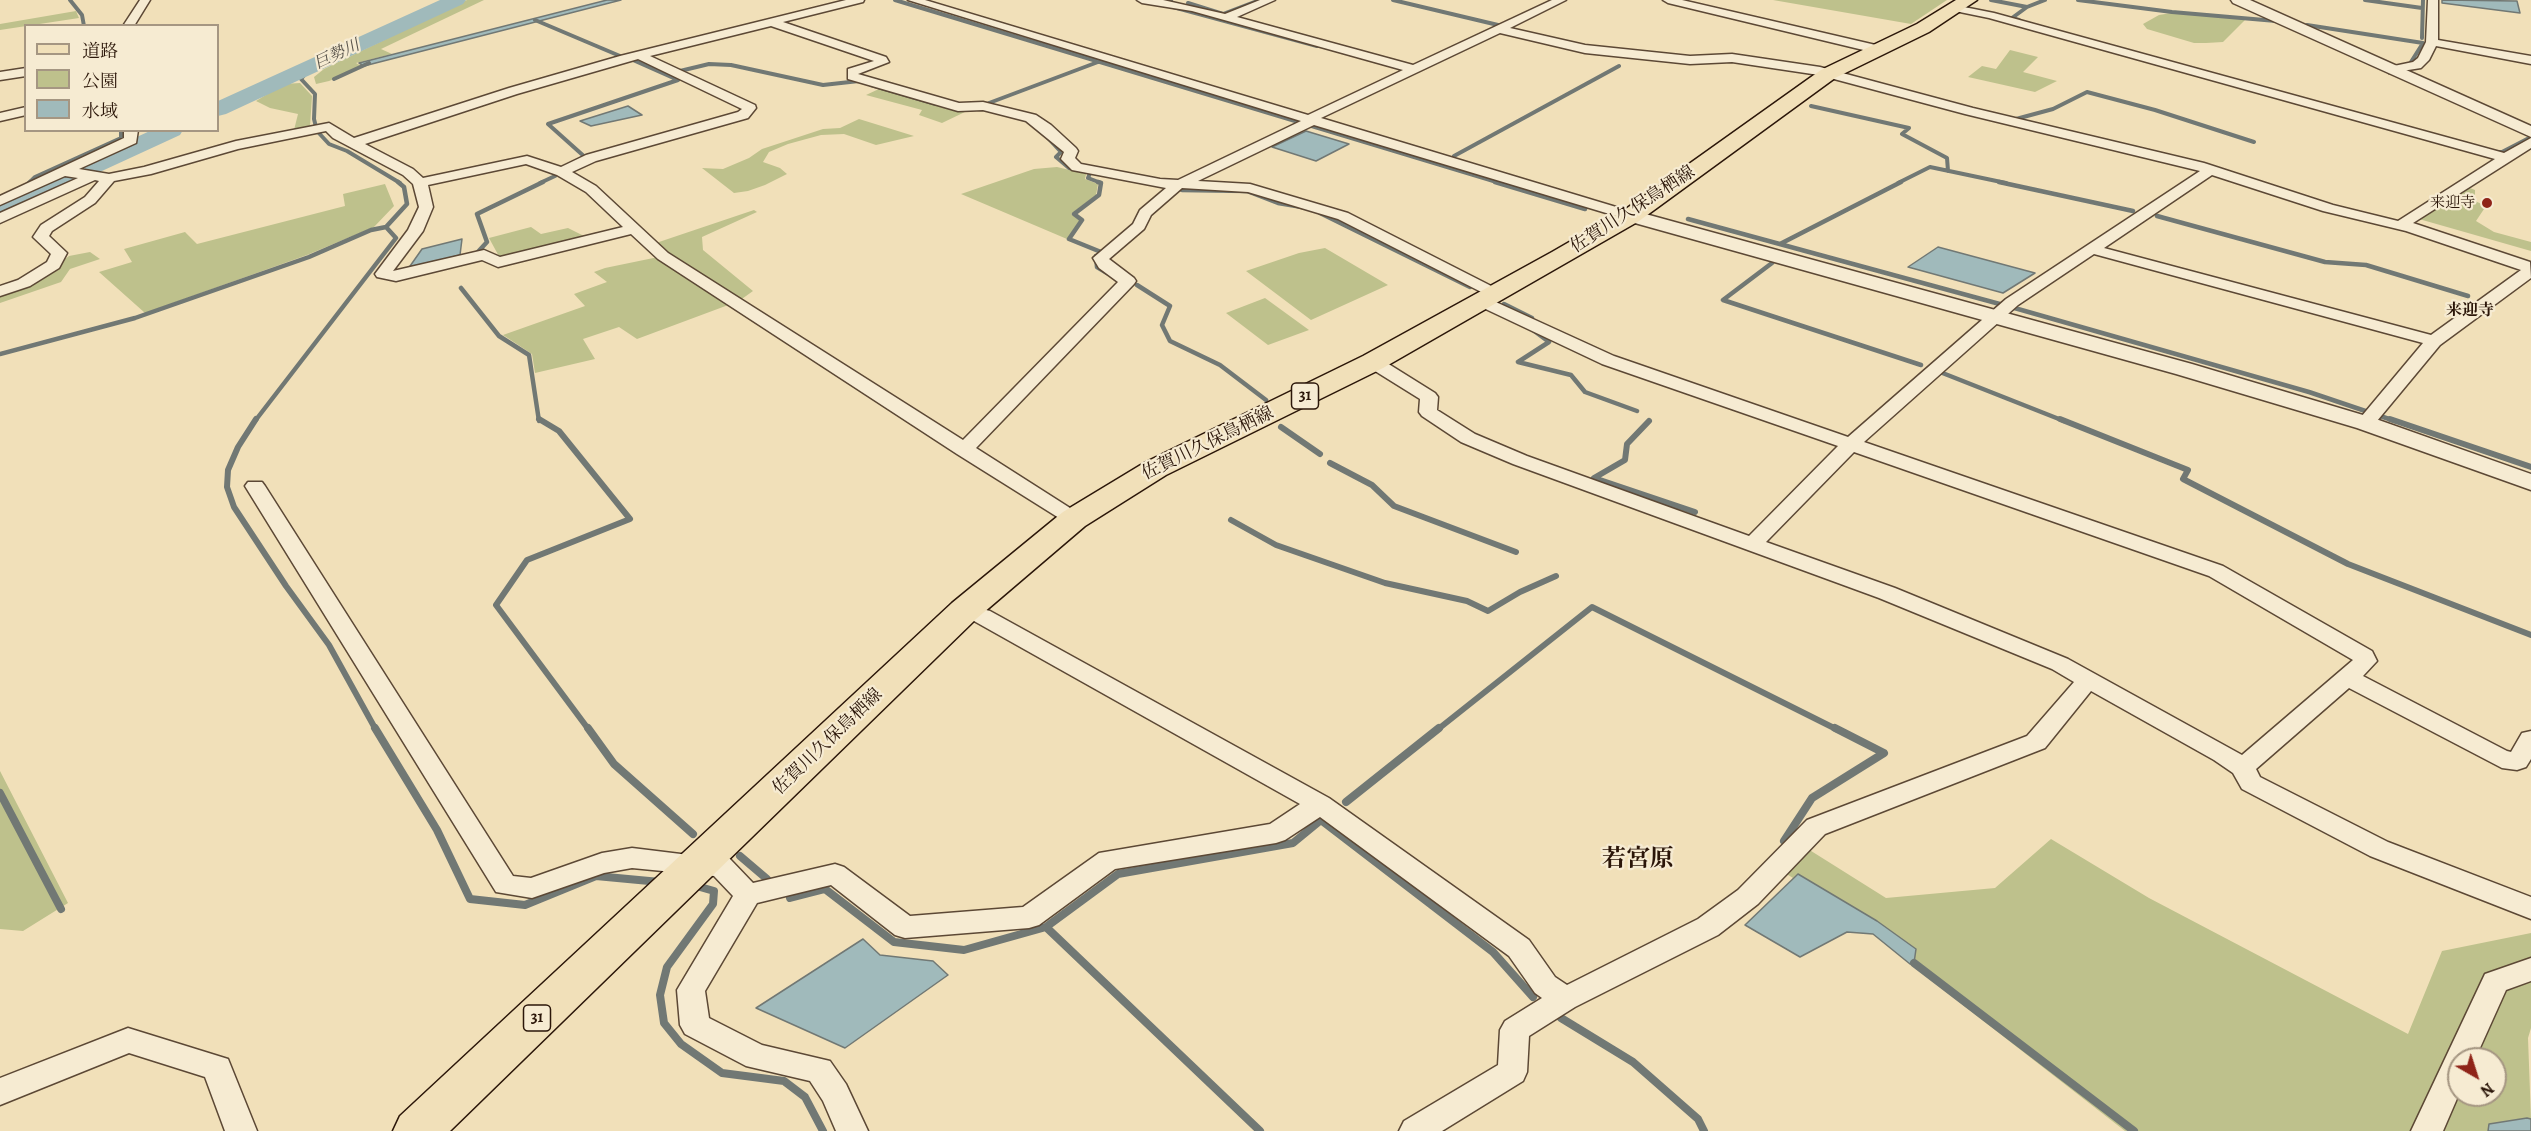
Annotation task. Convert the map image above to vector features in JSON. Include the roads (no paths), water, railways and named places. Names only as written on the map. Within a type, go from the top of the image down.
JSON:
[{"type":"main road","name":"佐賀川久保鳥栖線","points":[[697,866],[964,611],[1074,519],[1155,469],[1373,362],[1631,216],[1828,74],[1880,50],[1961,4]]},
{"type":"main road","name":"31","points":[[417,1131],[697,866]]},
{"type":"street","points":[[129,24],[145,0]]},
{"type":"street","points":[[353,143],[513,91],[639,55],[859,0]]},
{"type":"street","points":[[913,0],[1308,122],[1631,216],[2003,309],[2371,416],[2531,482]]},
{"type":"street","points":[[1142,0],[1176,5],[1414,69]]},
{"type":"street","points":[[1224,18],[1270,0]]},
{"type":"street","points":[[964,450],[1128,281],[1105,265],[1101,258],[1139,226],[1145,213],[1178,185],[1414,69],[1561,0]]},
{"type":"street","points":[[1668,0],[1880,50]]},
{"type":"street","points":[[2238,0],[2531,132]]},
{"type":"street","points":[[2393,70],[2416,65],[2424,60],[2432,42],[2433,0]]},
{"type":"street","points":[[1961,4],[2001,18],[2504,157]]},
{"type":"street","points":[[774,23],[883,62],[852,72],[852,76],[958,107],[984,106],[1031,118],[1046,128],[1071,151],[1068,159],[1077,167],[1178,185],[1250,189],[1342,216],[1488,298],[1608,360],[2216,572],[2364,656],[2366,661],[2348,678],[2243,768]]},
{"type":"street","points":[[1498,29],[1585,49],[1690,60],[1732,58],[1828,74],[2210,170],[2338,210],[2387,224],[2408,227],[2524,266],[2530,271],[2434,341],[2371,416]]},
{"type":"street","points":[[2432,42],[2531,60]]},
{"type":"street","points":[[562,172],[591,158],[743,115],[750,108],[639,55]]},
{"type":"street","points":[[0,76],[24,72]]},
{"type":"street","points":[[0,117],[24,111]]},
{"type":"street","points":[[0,219],[101,177],[146,171],[236,145],[329,127],[338,135],[408,172],[420,183],[426,207],[415,231],[383,274],[396,276],[484,255],[498,262],[633,229]]},
{"type":"street","points":[[0,201],[131,140],[131,132]]},
{"type":"street","points":[[2408,227],[2405,222],[2504,157],[2531,142]]},
{"type":"street","points":[[420,183],[527,160],[562,172],[591,189],[663,256],[1074,519]]},
{"type":"street","points":[[1753,543],[1850,445],[2003,309],[2210,170]]},
{"type":"street","points":[[61,171],[101,177]]},
{"type":"street","points":[[0,291],[24,283],[53,265],[59,253],[41,237],[46,228],[90,200],[101,177]]},
{"type":"street","points":[[2092,249],[2434,341]]},
{"type":"street","points":[[1373,362],[1429,397],[1428,412],[1468,438],[1520,460],[1904,599],[2060,664],[2223,754],[2243,768],[2251,783],[2379,849],[2531,908]]},
{"type":"street","points":[[255,486],[505,885],[532,888],[602,863],[632,858],[697,866],[721,866],[748,895]]},
{"type":"street","points":[[964,611],[981,616],[1320,804],[1518,948],[1545,985],[1565,999]]},
{"type":"street","points":[[2348,678],[2502,759],[2517,761],[2531,739]]},
{"type":"street","points":[[1415,1131],[1512,1072],[1515,1030],[1565,999],[1708,927],[1748,897],[1816,826],[2036,742],[2088,680]]},
{"type":"street","points":[[852,1131],[835,1093],[819,1070],[757,1057],[695,1025],[692,990],[748,895],[835,874],[905,927],[1029,917],[1108,860],[1276,833],[1320,804]]},
{"type":"street","points":[[2466,1047],[2495,982],[2531,969]]},
{"type":"street","points":[[0,1092],[128,1040],[217,1068],[240,1131]]},
{"type":"street","points":[[2427,1131],[2447,1088]]},
{"type":"water","points":[[607,0],[621,0],[364,66],[359,63]]},
{"type":"water","points":[[2442,0],[2517,1],[2520,13],[2442,3]]},
{"type":"water","points":[[628,106],[642,115],[591,126],[580,121]]},
{"type":"water","points":[[1306,131],[1349,144],[1316,161],[1272,147]]},
{"type":"water","points":[[462,239],[460,255],[408,269],[422,249]]},
{"type":"water","points":[[1938,247],[2035,273],[2003,293],[1908,267]]},
{"type":"water","points":[[1798,874],[1877,921],[1916,949],[1914,963],[1910,964],[1873,934],[1847,932],[1800,957],[1745,925]]},
{"type":"water","points":[[863,939],[880,955],[933,961],[948,975],[845,1048],[756,1008]]},
{"type":"water","points":[[2531,1119],[2531,1131],[2488,1131],[2489,1124]]},
{"type":"waterway","points":[[70,0],[82,15],[84,24]]},
{"type":"waterway","name":"巨勢川","points":[[219,109],[456,0]]},
{"type":"waterway","points":[[895,0],[1500,183]]},
{"type":"waterway","points":[[1160,0],[1171,1]]},
{"type":"waterway","points":[[1188,3],[1223,14],[1260,0]]},
{"type":"waterway","points":[[1393,0],[1498,25]]},
{"type":"waterway","points":[[1991,0],[2027,7]]},
{"type":"waterway","points":[[2027,7],[2045,0]]},
{"type":"waterway","points":[[2078,0],[2172,12],[2276,21]]},
{"type":"waterway","points":[[2365,0],[2422,8]]},
{"type":"waterway","points":[[2422,38],[2423,0]]},
{"type":"waterway","points":[[1173,7],[1317,46]]},
{"type":"waterway","points":[[2019,20],[2012,18],[2027,7]]},
{"type":"waterway","points":[[535,20],[620,56]]},
{"type":"waterway","points":[[2307,25],[2423,43],[2411,62]]},
{"type":"waterway","points":[[582,160],[586,158],[548,124],[678,80],[633,60]]},
{"type":"waterway","points":[[989,103],[1098,62]]},
{"type":"waterway","points":[[334,79],[369,63]]},
{"type":"waterway","points":[[680,71],[709,64],[731,65],[823,85],[859,81]]},
{"type":"waterway","points":[[312,66],[301,79],[315,94],[314,119],[317,131],[329,144],[347,151],[400,183]]},
{"type":"waterway","points":[[1454,156],[1619,66]]},
{"type":"waterway","points":[[871,85],[936,104]]},
{"type":"waterway","points":[[2016,119],[2053,109],[2087,92],[2155,110],[2254,142]]},
{"type":"waterway","points":[[1811,106],[1909,128],[1902,134],[1947,158],[1948,171]]},
{"type":"waterway","points":[[28,184],[35,177],[121,138],[121,132]]},
{"type":"waterway","name":"巨勢川","points":[[0,210],[168,132]]},
{"type":"waterway","points":[[2494,152],[2502,152],[2531,137]]},
{"type":"waterway","points":[[1048,138],[1061,152],[1056,157],[1069,168],[1078,170]]},
{"type":"waterway","points":[[1898,183],[1930,167],[1948,171]]},
{"type":"waterway","points":[[1948,171],[2006,183]]},
{"type":"waterway","points":[[1090,173],[1088,178],[1101,183]]},
{"type":"waterway","points":[[540,183],[555,176]]},
{"type":"waterway","points":[[386,227],[407,204],[404,187],[398,182]]},
{"type":"waterway","points":[[476,254],[487,242],[477,214],[543,182]]},
{"type":"waterway","points":[[1495,182],[1585,209]]},
{"type":"waterway","points":[[1780,244],[1901,182]]},
{"type":"waterway","points":[[1999,182],[2133,211]]},
{"type":"waterway","points":[[1101,183],[1099,195],[1074,214],[1082,220],[1069,239],[1101,252]]},
{"type":"waterway","points":[[1182,190],[1247,191],[1278,203],[1302,207]]},
{"type":"waterway","points":[[1320,213],[1470,287]]},
{"type":"waterway","points":[[2157,216],[2325,262],[2366,265],[2468,296]]},
{"type":"waterway","points":[[1688,219],[2018,309],[2309,392],[2395,421]]},
{"type":"waterway","points":[[0,354],[135,318],[309,257],[371,230],[386,227]]},
{"type":"waterway","points":[[255,421],[396,238],[386,227]]},
{"type":"waterway","points":[[1096,256],[1097,267],[1107,273]]},
{"type":"waterway","points":[[1772,263],[1723,300],[1921,365]]},
{"type":"waterway","points":[[1137,285],[1170,306],[1162,325],[1170,341],[1220,365],[1266,400]]},
{"type":"waterway","points":[[461,288],[499,336],[529,355],[539,421]]},
{"type":"waterway","points":[[1504,304],[1532,318]]},
{"type":"waterway","points":[[1533,330],[1549,342],[1518,362],[1571,375],[1585,392],[1637,411]]},
{"type":"waterway","points":[[1940,372],[2064,421]]},
{"type":"waterway","points":[[256,419],[238,447],[228,470],[227,487],[234,507],[286,586],[329,645],[376,730]]},
{"type":"waterway","points":[[539,419],[559,431],[630,519],[527,560],[496,605],[589,730]]},
{"type":"waterway","points":[[2060,419],[2188,470],[2183,479],[2348,564],[2531,635]]},
{"type":"waterway","points":[[2390,419],[2531,467]]},
{"type":"waterway","points":[[1649,421],[1627,444],[1625,460],[1594,478],[1695,512]]},
{"type":"waterway","points":[[1281,427],[1320,454]]},
{"type":"waterway","points":[[1330,463],[1372,485],[1394,506],[1516,552]]},
{"type":"waterway","points":[[1231,520],[1276,545],[1385,583],[1467,601],[1488,611],[1520,592],[1556,576]]},
{"type":"waterway","points":[[1437,730],[1592,607],[1838,730]]},
{"type":"waterway","points":[[375,728],[437,830],[470,899],[525,905],[596,876],[660,882]]},
{"type":"waterway","points":[[588,728],[614,764],[693,834]]},
{"type":"waterway","points":[[1346,802],[1439,728]]},
{"type":"waterway","points":[[1784,841],[1812,798],[1884,753],[1835,728]]},
{"type":"waterway","points":[[0,793],[61,909]]},
{"type":"waterway","points":[[1046,927],[1118,874],[1293,843],[1321,820],[1493,952],[1533,997]]},
{"type":"waterway","points":[[740,856],[767,879]]},
{"type":"waterway","points":[[693,885],[714,891],[713,904],[667,967],[660,995],[664,1023],[681,1044],[722,1073],[784,1081],[805,1097],[823,1131]]},
{"type":"waterway","points":[[790,898],[825,889],[894,942],[964,950],[1046,927]]},
{"type":"waterway","points":[[1046,927],[1260,1131]]},
{"type":"waterway","points":[[1914,963],[2134,1131]]},
{"type":"waterway","points":[[1561,1018],[1633,1062],[1698,1119],[1704,1131]]},
{"type":"place","name":"来迎寺","points":[[2487,203]]},
{"type":"district","name":"来迎寺","points":[[2470,311]]},
{"type":"district","name":"若宮原","points":[[1638,860]]}]
